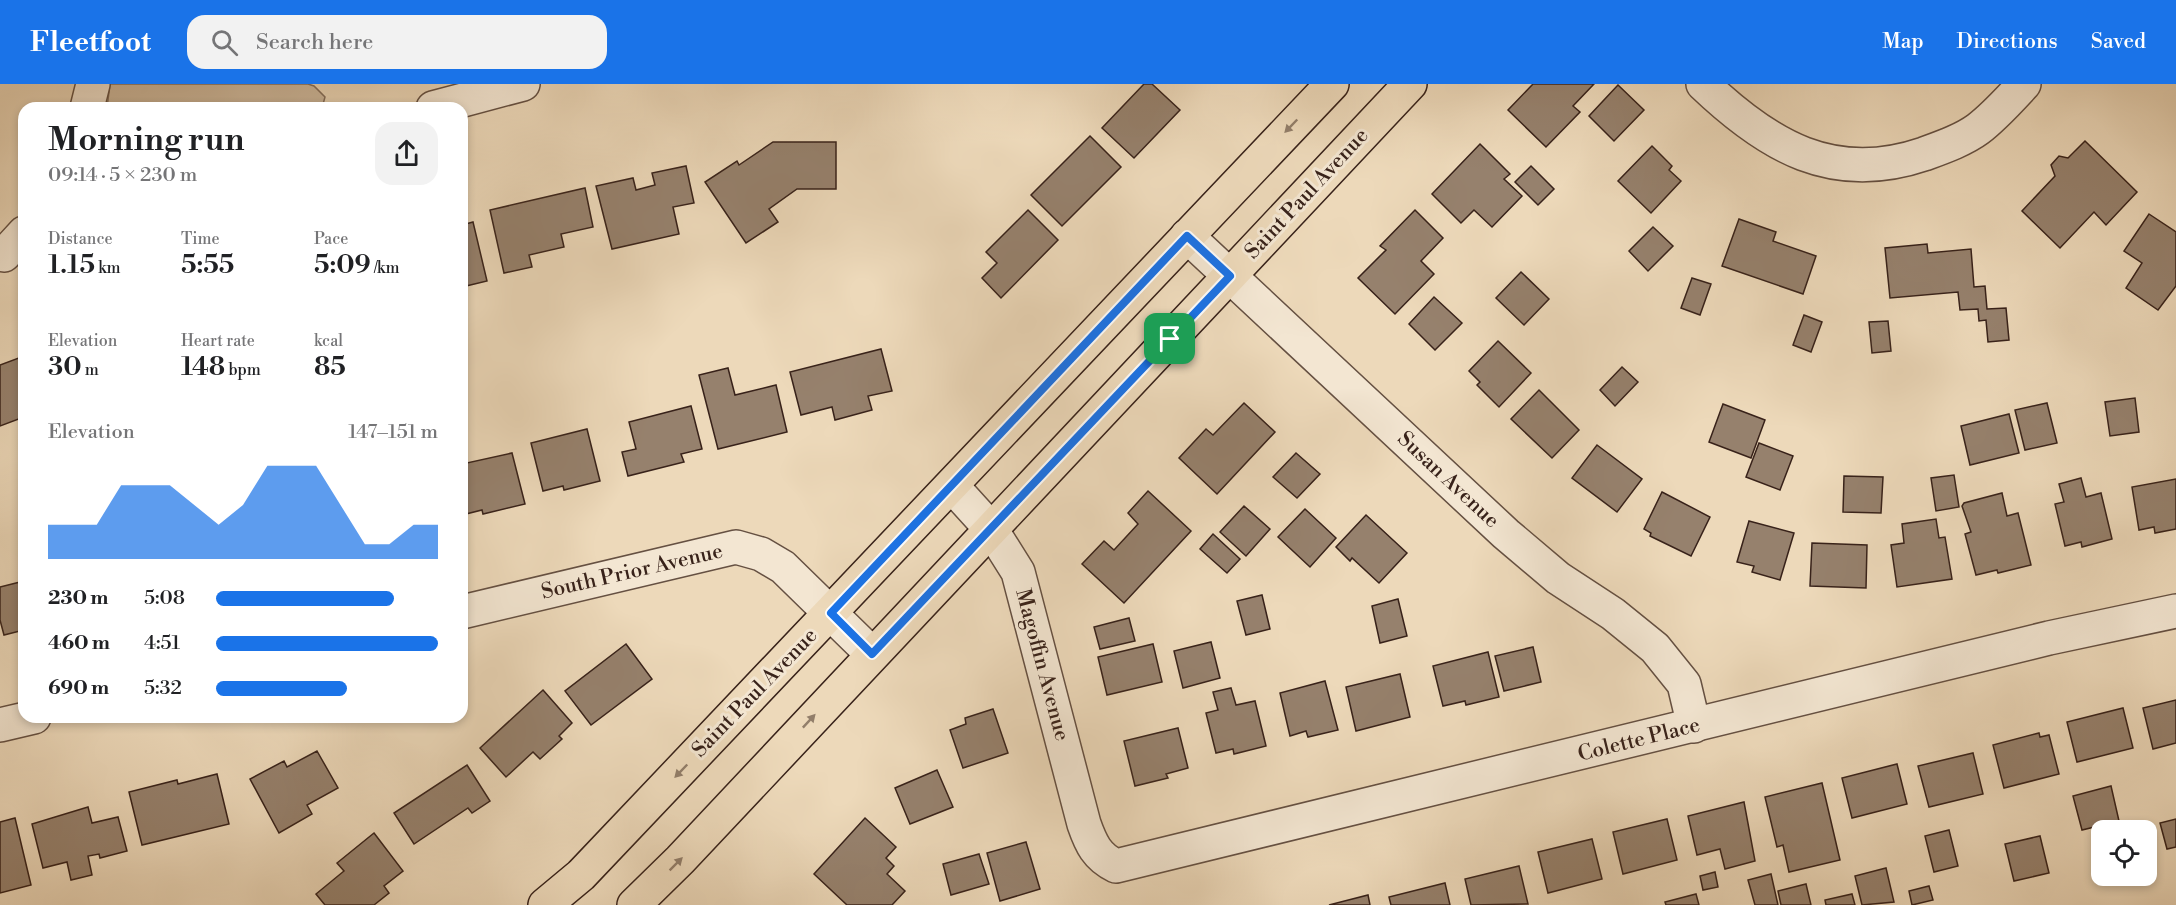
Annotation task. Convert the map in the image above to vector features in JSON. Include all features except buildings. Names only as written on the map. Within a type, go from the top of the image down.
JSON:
[{"type":"main road","name":"Saint Paul Avenue","points":[[545,905],[581,876],[1332,84]]},
{"type":"main road","name":"Saint Paul Avenue","points":[[634,905],[680,860],[1410,84]]},
{"type":"street","points":[[88,102],[93,84]]},
{"type":"street","points":[[443,84],[518,85]]},
{"type":"street","points":[[1703,84],[1740,118],[1764,135],[1798,152],[1833,163],[1876,166],[1905,160],[1946,146],[1977,130],[2024,84]]},
{"type":"street","points":[[455,102],[518,85]]},
{"type":"street","name":"Susan Avenue","points":[[1187,236],[1506,534],[1558,578],[1613,614],[1655,648],[1684,684],[1695,726]]},
{"type":"street","name":"Magoffin Avenue","points":[[952,486],[991,529],[1018,572],[1084,824],[1090,843],[1102,859]]},
{"type":"street","name":"South Prior Avenue","points":[[468,611],[736,547],[761,554],[783,567],[872,654]]},
{"type":"street","name":"Colette Place","points":[[1102,859],[1116,866],[1132,863],[2049,638],[2176,611]]},
{"type":"street","points":[[0,725],[18,721]]},
{"type":"shaded area","points":[[110,84],[308,84],[314,86],[325,97],[324,102],[108,102]]},
{"type":"route","points":[[1187,236],[1230,276],[1170,339],[872,654],[831,613],[1187,236]]}]
